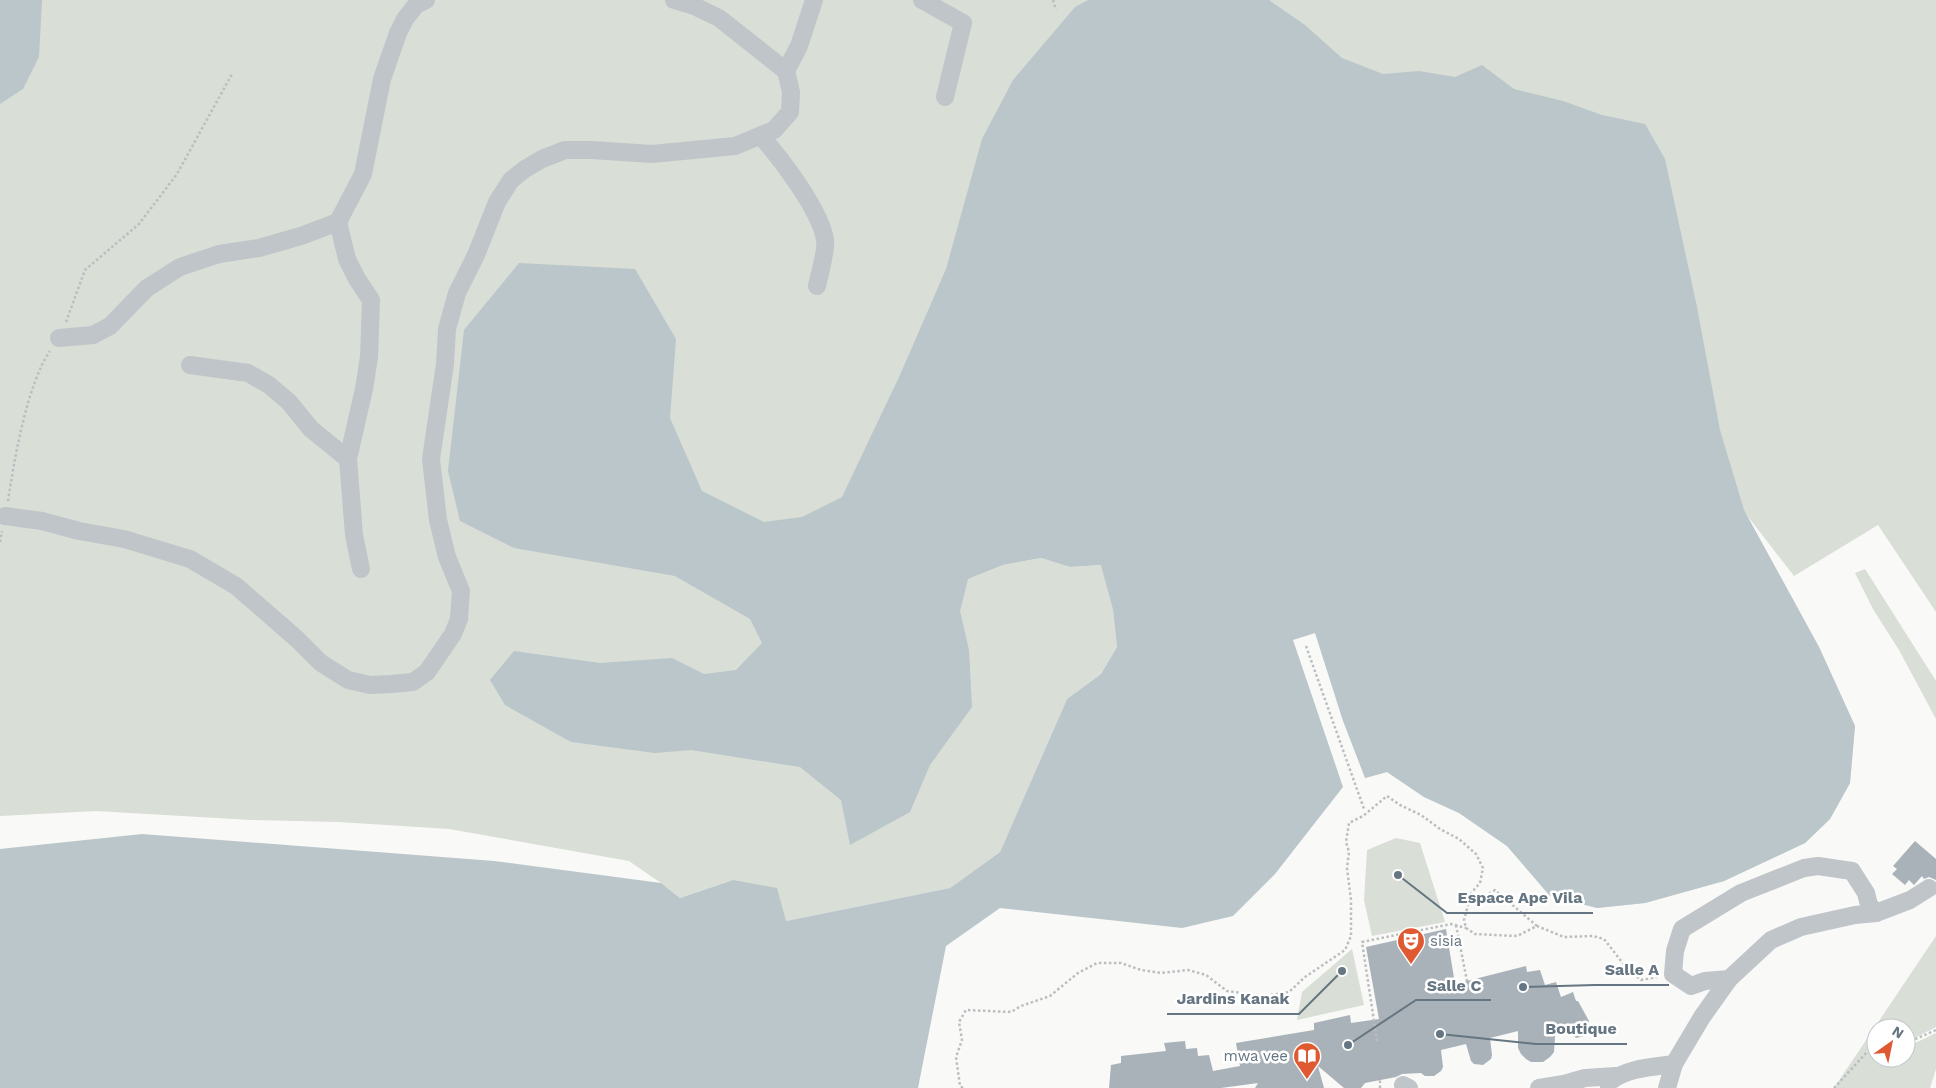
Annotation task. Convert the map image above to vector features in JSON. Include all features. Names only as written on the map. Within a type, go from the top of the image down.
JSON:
[{"type":"lane","points":[[361,569],[354,535],[348,459],[364,389],[369,357],[371,300],[347,259],[338,222],[363,174],[382,78],[398,33],[405,18],[416,5],[426,0]]},
{"type":"lane","points":[[5,516],[42,521],[124,539],[190,558],[236,586],[298,640],[321,663],[348,680],[370,685],[413,682],[427,672],[453,634],[459,618],[461,591],[447,556],[438,520],[431,460],[445,364],[447,329],[457,293],[476,255],[497,202],[512,180],[525,169],[542,159],[565,150],[652,154],[735,146],[774,130],[790,112],[791,92],[786,71],[719,18],[694,6],[674,0]]},
{"type":"lane","points":[[786,71],[799,46],[814,0]]},
{"type":"lane","points":[[922,0],[964,23],[945,97]]},
{"type":"lane","points":[[761,136],[779,157],[816,215],[826,241],[816,286]]},
{"type":"lane","points":[[59,338],[93,335],[110,326],[147,288],[180,267],[219,254],[259,248],[301,236],[338,222]]},
{"type":"lane","points":[[190,365],[248,374],[269,386],[289,402],[311,429],[348,459]]},
{"type":"lane","points":[[1729,979],[1691,986],[1673,974],[1675,951],[1682,929],[1741,893],[1804,868],[1818,866],[1852,871],[1866,893],[1869,905],[1876,913]]},
{"type":"lane","points":[[1667,1088],[1674,1064],[1702,1017],[1729,979],[1770,940],[1801,927],[1876,913],[1910,900],[1928,888]]},
{"type":"lane","points":[[1538,1088],[1585,1078],[1616,1076],[1638,1069],[1674,1064]]},
{"type":"lane","points":[[1602,1088],[1616,1076]]},
{"type":"path","points":[[1053,0],[1056,10]]},
{"type":"path","points":[[0,542],[22,432],[35,382],[48,354],[59,338],[84,270],[139,224],[178,174],[232,74]]},
{"type":"path","points":[[1306,646],[1364,809]]},
{"type":"path","points":[[963,1088],[960,1086],[956,1057],[962,1040],[959,1022],[966,1010],[1011,1012],[1021,1006],[1050,996],[1078,973],[1097,963],[1121,963],[1141,970],[1161,973],[1188,970],[1206,975],[1227,991],[1264,996],[1289,992],[1305,977],[1344,950],[1351,936],[1351,900],[1347,868],[1349,852],[1346,842],[1349,823],[1363,816],[1387,796],[1400,805],[1421,815],[1440,830],[1459,839],[1476,854],[1483,868],[1480,883],[1471,893],[1464,920],[1466,928]]},
{"type":"path","points":[[1468,905],[1495,890],[1537,926],[1564,937],[1593,936],[1604,939],[1626,966],[1641,980],[1673,974]]},
{"type":"path","points":[[1377,1041],[1362,942],[1451,924],[1466,928],[1475,934],[1517,936],[1537,926]]},
{"type":"path","points":[[1456,926],[1467,981]]},
{"type":"path","points":[[1916,1039],[1936,1030]]},
{"type":"path","points":[[1834,1088],[1866,1053]]},
{"type":"path","points":[[1380,1080],[1380,1088]]},
{"type":"shaded area","points":[[0,0],[1936,0],[1936,612],[1878,525],[1794,576],[1746,514],[1819,647],[1855,726],[1850,783],[1830,819],[1805,843],[1724,881],[1645,903],[1597,908],[1550,896],[1507,846],[1459,813],[1424,797],[1387,772],[1365,778],[1650,253],[968,579],[1003,565],[1041,558],[1070,567],[1102,565],[1113,610],[1117,647],[1101,674],[1067,699],[1000,852],[950,888],[786,921],[733,880],[680,898],[629,861],[449,829],[96,811],[0,816]]},
{"type":"shaded area","points":[[0,0],[42,0],[39,57],[23,89],[0,104]]},
{"type":"shaded area","points":[[1088,0],[1269,0],[1305,25],[1342,58],[1383,74],[1419,71],[1455,77],[1482,65],[1514,89],[1563,101],[1602,115],[1645,124],[1665,159],[1697,307],[1720,430],[1744,510],[1819,647],[1855,726],[1850,783],[1830,819],[1805,843],[1724,881],[1645,903],[1597,908],[1550,896],[1507,846],[1459,813],[1424,797],[1387,772],[1365,778],[1343,721],[1315,633],[1293,640],[1343,787],[1275,874],[1233,916],[1182,928],[1000,908],[946,946],[918,1088],[0,1088],[0,849],[142,834],[494,861],[661,883],[680,898],[733,880],[777,888],[786,921],[950,888],[1000,852],[1067,699],[1101,674],[1117,647],[1113,610],[1101,565],[1070,567],[1041,558],[1003,565],[968,579],[960,611],[969,650],[972,707],[930,765],[910,812],[850,845],[841,800],[800,767],[691,750],[655,753],[571,742],[505,705],[490,680],[514,651],[600,663],[672,658],[704,674],[736,670],[762,643],[750,619],[675,576],[514,548],[460,521],[448,471],[464,330],[519,263],[635,269],[676,339],[670,418],[702,491],[764,522],[802,517],[842,497],[900,375],[946,269],[982,139],[1013,80],[1075,7]]},
{"type":"shaded area","points":[[1865,569],[1936,681],[1936,719],[1899,650],[1873,609],[1855,573]]},
{"type":"shaded area","points":[[1396,838],[1420,843],[1445,922],[1372,936],[1364,900],[1367,850]]},
{"type":"shaded area","points":[[1936,936],[1936,1027],[1916,1037],[1916,1018],[1881,1018]]},
{"type":"shaded area","points":[[1352,949],[1364,1005],[1297,1020],[1302,992]]},
{"type":"shaded area","points":[[1936,1033],[1936,1069],[1930,1088],[1834,1088],[1866,1040],[1866,1068],[1916,1068],[1916,1043]]},
{"type":"building","points":[[1915,841],[1936,859],[1936,880],[1929,877],[1924,879],[1922,876],[1914,885],[1909,880],[1905,885],[1892,874],[1897,869],[1893,866]]},
{"type":"building","points":[[1446,929],[1455,984],[1526,966],[1527,972],[1540,970],[1545,985],[1556,982],[1561,997],[1573,992],[1576,1001],[1578,1001],[1589,1021],[1589,1031],[1585,1036],[1576,1038],[1556,1023],[1554,1052],[1543,1062],[1531,1062],[1521,1054],[1518,1048],[1518,1031],[1490,1038],[1491,1059],[1483,1065],[1474,1064],[1471,1061],[1466,1044],[1441,1050],[1443,1067],[1434,1076],[1425,1076],[1421,1073],[1402,1074],[1365,1083],[1361,1088],[1344,1088],[1318,1066],[1324,1088],[1255,1088],[1258,1083],[1221,1088],[1109,1088],[1111,1065],[1121,1063],[1121,1056],[1166,1051],[1164,1043],[1185,1041],[1186,1049],[1197,1048],[1198,1056],[1209,1055],[1213,1071],[1240,1066],[1236,1043],[1314,1030],[1314,1023],[1350,1015],[1351,1023],[1379,1019],[1366,947]]},
{"type":"place","name":"Espace Ape Vila","points":[[1398,875]]},
{"type":"place","name":"sisia","points":[[1411,965]]},
{"type":"place","name":"Jardins Kanak","points":[[1342,971]]},
{"type":"place","name":"Salle A","points":[[1523,987]]},
{"type":"place","name":"Boutique","points":[[1440,1034]]},
{"type":"place","name":"Salle C","points":[[1348,1045]]},
{"type":"place","name":"mwa vee","points":[[1307,1080]]}]
